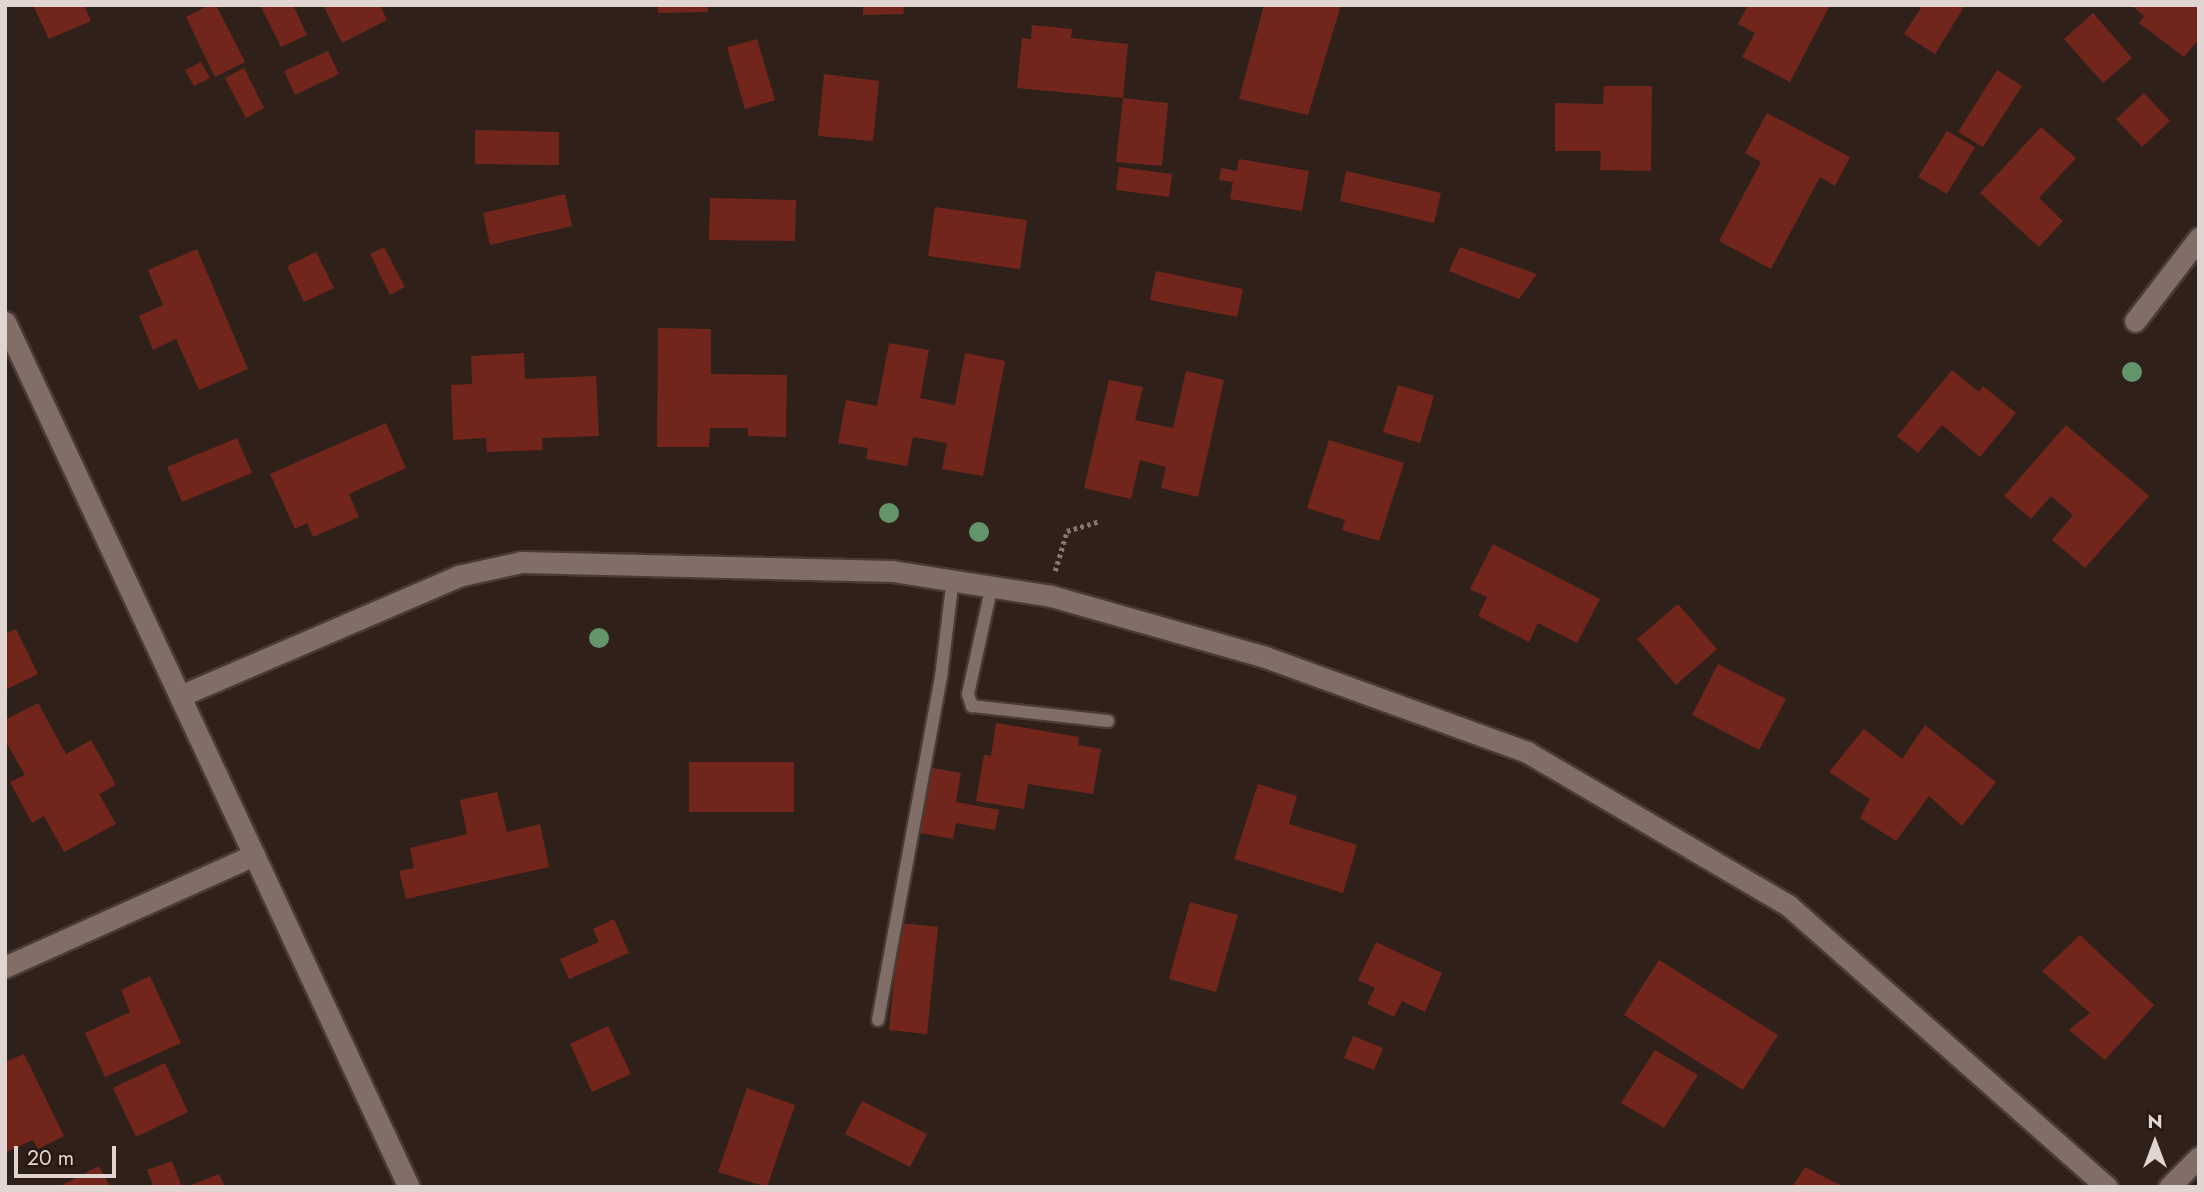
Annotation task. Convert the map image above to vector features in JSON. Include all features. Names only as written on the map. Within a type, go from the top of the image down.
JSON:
[{"type":"street","points":[[2135,321],[2199,238]]},
{"type":"street","points":[[5,322],[409,1187]]},
{"type":"street","points":[[180,696],[458,576],[521,562],[892,571],[953,578],[1051,596],[1265,657],[1527,752],[1788,905],[2107,1187]]},
{"type":"street","points":[[5,967],[254,855]]},
{"type":"street","points":[[2169,1187],[2199,1157]]},
{"type":"lane","points":[[878,1020],[941,677],[953,578]]},
{"type":"lane","points":[[992,585],[968,694],[972,706],[1108,721]]},
{"type":"path","points":[[1051,596],[1059,549],[1068,531],[1099,521]]},
{"type":"building","points":[[33,5],[84,5],[91,21],[49,39]]},
{"type":"building","points":[[210,5],[216,5],[245,62],[215,77],[186,17]]},
{"type":"building","points":[[260,5],[293,5],[307,35],[281,47]]},
{"type":"building","points":[[323,5],[380,5],[387,20],[342,43]]},
{"type":"building","points":[[658,5],[707,5],[708,12],[658,13]]},
{"type":"building","points":[[863,5],[903,5],[904,14],[863,15]]},
{"type":"building","points":[[1264,5],[1341,5],[1308,115],[1239,99]]},
{"type":"building","points":[[1748,5],[1830,5],[1790,82],[1742,57],[1755,33],[1738,24]]},
{"type":"building","points":[[1915,5],[1965,5],[1935,54],[1904,34],[1921,8]]},
{"type":"building","points":[[2131,5],[2199,5],[2199,39],[2184,57],[2139,23],[2144,16]]},
{"type":"building","points":[[2093,13],[2132,58],[2103,83],[2064,39]]},
{"type":"building","points":[[1032,25],[1072,29],[1071,38],[1128,44],[1123,98],[1017,88],[1022,38],[1031,39]]},
{"type":"building","points":[[757,39],[775,100],[745,109],[727,47]]},
{"type":"building","points":[[328,51],[339,74],[295,95],[284,71]]},
{"type":"building","points":[[201,62],[210,78],[194,86],[185,70]]},
{"type":"building","points":[[244,68],[264,108],[246,118],[225,78]]},
{"type":"building","points":[[1997,70],[2022,86],[1983,147],[1958,132]]},
{"type":"building","points":[[824,74],[879,81],[873,141],[818,136]]},
{"type":"building","points":[[1604,86],[1652,86],[1651,171],[1600,170],[1601,151],[1555,151],[1555,103],[1603,104]]},
{"type":"building","points":[[2144,93],[2170,121],[2142,147],[2116,119]]},
{"type":"building","points":[[1123,98],[1168,103],[1162,166],[1116,162]]},
{"type":"building","points":[[1767,113],[1850,157],[1835,186],[1820,177],[1771,269],[1719,241],[1761,162],[1745,153]]},
{"type":"building","points":[[2041,127],[2076,158],[2039,198],[2063,221],[2039,247],[1980,193]]},
{"type":"building","points":[[475,130],[559,132],[559,165],[475,164]]},
{"type":"building","points":[[1947,131],[1975,147],[1947,194],[1918,177]]},
{"type":"building","points":[[1239,159],[1309,171],[1302,211],[1230,199],[1233,182],[1219,180],[1221,168],[1237,171]]},
{"type":"building","points":[[1119,167],[1172,174],[1169,197],[1116,190]]},
{"type":"building","points":[[1346,171],[1441,193],[1434,223],[1340,201]]},
{"type":"building","points":[[565,194],[572,226],[490,245],[483,213]]},
{"type":"building","points":[[710,198],[796,200],[795,241],[709,240]]},
{"type":"building","points":[[935,207],[1027,220],[1020,269],[928,256]]},
{"type":"building","points":[[384,247],[405,287],[390,295],[370,254]]},
{"type":"building","points":[[1460,247],[1537,274],[1519,299],[1449,271]]},
{"type":"building","points":[[197,249],[248,369],[199,390],[176,339],[153,350],[139,316],[163,305],[148,270]]},
{"type":"building","points":[[316,252],[334,288],[304,302],[287,266]]},
{"type":"building","points":[[1156,271],[1243,289],[1237,317],[1150,300]]},
{"type":"building","points":[[658,328],[711,329],[711,374],[787,375],[786,437],[748,436],[748,428],[710,428],[709,447],[657,447]]},
{"type":"building","points":[[889,343],[929,350],[920,398],[955,405],[965,353],[1005,361],[983,476],[942,469],[947,443],[913,437],[907,466],[866,459],[868,448],[838,443],[846,400],[877,406]]},
{"type":"building","points":[[524,353],[525,379],[596,376],[599,436],[542,438],[543,450],[487,452],[486,438],[453,440],[451,385],[472,384],[471,356]]},
{"type":"building","points":[[1952,370],[1979,392],[1983,386],[2016,413],[1980,457],[1942,425],[1918,453],[1897,436]]},
{"type":"building","points":[[1186,371],[1224,380],[1198,497],[1161,488],[1166,467],[1140,460],[1131,499],[1084,488],[1109,380],[1143,387],[1135,420],[1173,428]]},
{"type":"building","points":[[1398,385],[1434,396],[1420,443],[1383,432]]},
{"type":"building","points":[[386,423],[406,468],[349,494],[359,517],[313,537],[307,523],[295,529],[270,474]]},
{"type":"building","points":[[2066,425],[2149,496],[2085,568],[2052,540],[2073,515],[2051,496],[2031,519],[2004,496]]},
{"type":"building","points":[[237,438],[252,473],[182,502],[167,467]]},
{"type":"building","points":[[1329,440],[1404,463],[1379,541],[1342,530],[1345,520],[1307,508]]},
{"type":"building","points":[[1493,544],[1600,599],[1577,643],[1538,623],[1529,642],[1478,616],[1487,597],[1470,589]]},
{"type":"building","points":[[1678,604],[1717,649],[1676,685],[1637,639]]},
{"type":"building","points":[[16,629],[38,674],[5,690],[5,634]]},
{"type":"building","points":[[1718,664],[1786,699],[1759,750],[1692,715]]},
{"type":"building","points":[[38,703],[66,754],[91,740],[116,785],[99,794],[116,824],[64,852],[44,816],[32,823],[10,782],[25,775],[5,740],[5,720]]},
{"type":"building","points":[[996,723],[1079,737],[1078,745],[1101,749],[1093,794],[1028,784],[1024,809],[976,801],[984,755],[991,756]]},
{"type":"building","points":[[1925,725],[1996,782],[1962,826],[1929,796],[1896,841],[1860,818],[1870,799],[1829,772],[1864,729],[1902,759]]},
{"type":"building","points":[[689,762],[794,762],[794,812],[689,812]]},
{"type":"building","points":[[927,767],[961,773],[956,802],[999,810],[995,830],[956,823],[953,839],[915,832]]},
{"type":"building","points":[[1258,784],[1297,796],[1289,824],[1357,845],[1343,893],[1234,859]]},
{"type":"building","points":[[497,792],[507,832],[540,824],[549,867],[406,899],[399,871],[414,868],[410,848],[467,834],[460,800]]},
{"type":"building","points":[[1190,902],[1238,915],[1216,992],[1169,979]]},
{"type":"building","points":[[614,919],[629,953],[569,979],[560,959],[599,942],[593,929]]},
{"type":"building","points":[[900,923],[938,927],[927,1034],[889,1030]]},
{"type":"building","points":[[2080,935],[2154,1005],[2105,1060],[2069,1030],[2090,1013],[2042,971]]},
{"type":"building","points":[[1376,942],[1442,973],[1425,1012],[1402,1001],[1394,1017],[1367,1004],[1375,988],[1358,980]]},
{"type":"building","points":[[1659,960],[1778,1035],[1743,1090],[1624,1015]]},
{"type":"building","points":[[150,976],[181,1043],[105,1077],[85,1033],[130,1012],[121,990]]},
{"type":"building","points":[[608,1026],[631,1074],[592,1092],[570,1044]]},
{"type":"building","points":[[1353,1036],[1383,1048],[1374,1070],[1344,1058]]},
{"type":"building","points":[[1655,1050],[1698,1075],[1664,1128],[1621,1103]]},
{"type":"building","points":[[24,1054],[64,1136],[38,1149],[33,1140],[5,1153],[5,1062]]},
{"type":"building","points":[[165,1063],[188,1112],[136,1137],[113,1088]]},
{"type":"building","points":[[747,1088],[795,1105],[767,1187],[718,1172]]},
{"type":"building","points":[[862,1101],[927,1134],[910,1167],[845,1134]]},
{"type":"building","points":[[172,1161],[182,1187],[154,1187],[147,1170]]},
{"type":"building","points":[[99,1166],[110,1187],[58,1187]]},
{"type":"building","points":[[1805,1167],[1844,1187],[1792,1187]]},
{"type":"building","points":[[219,1174],[225,1187],[186,1187]]}]
